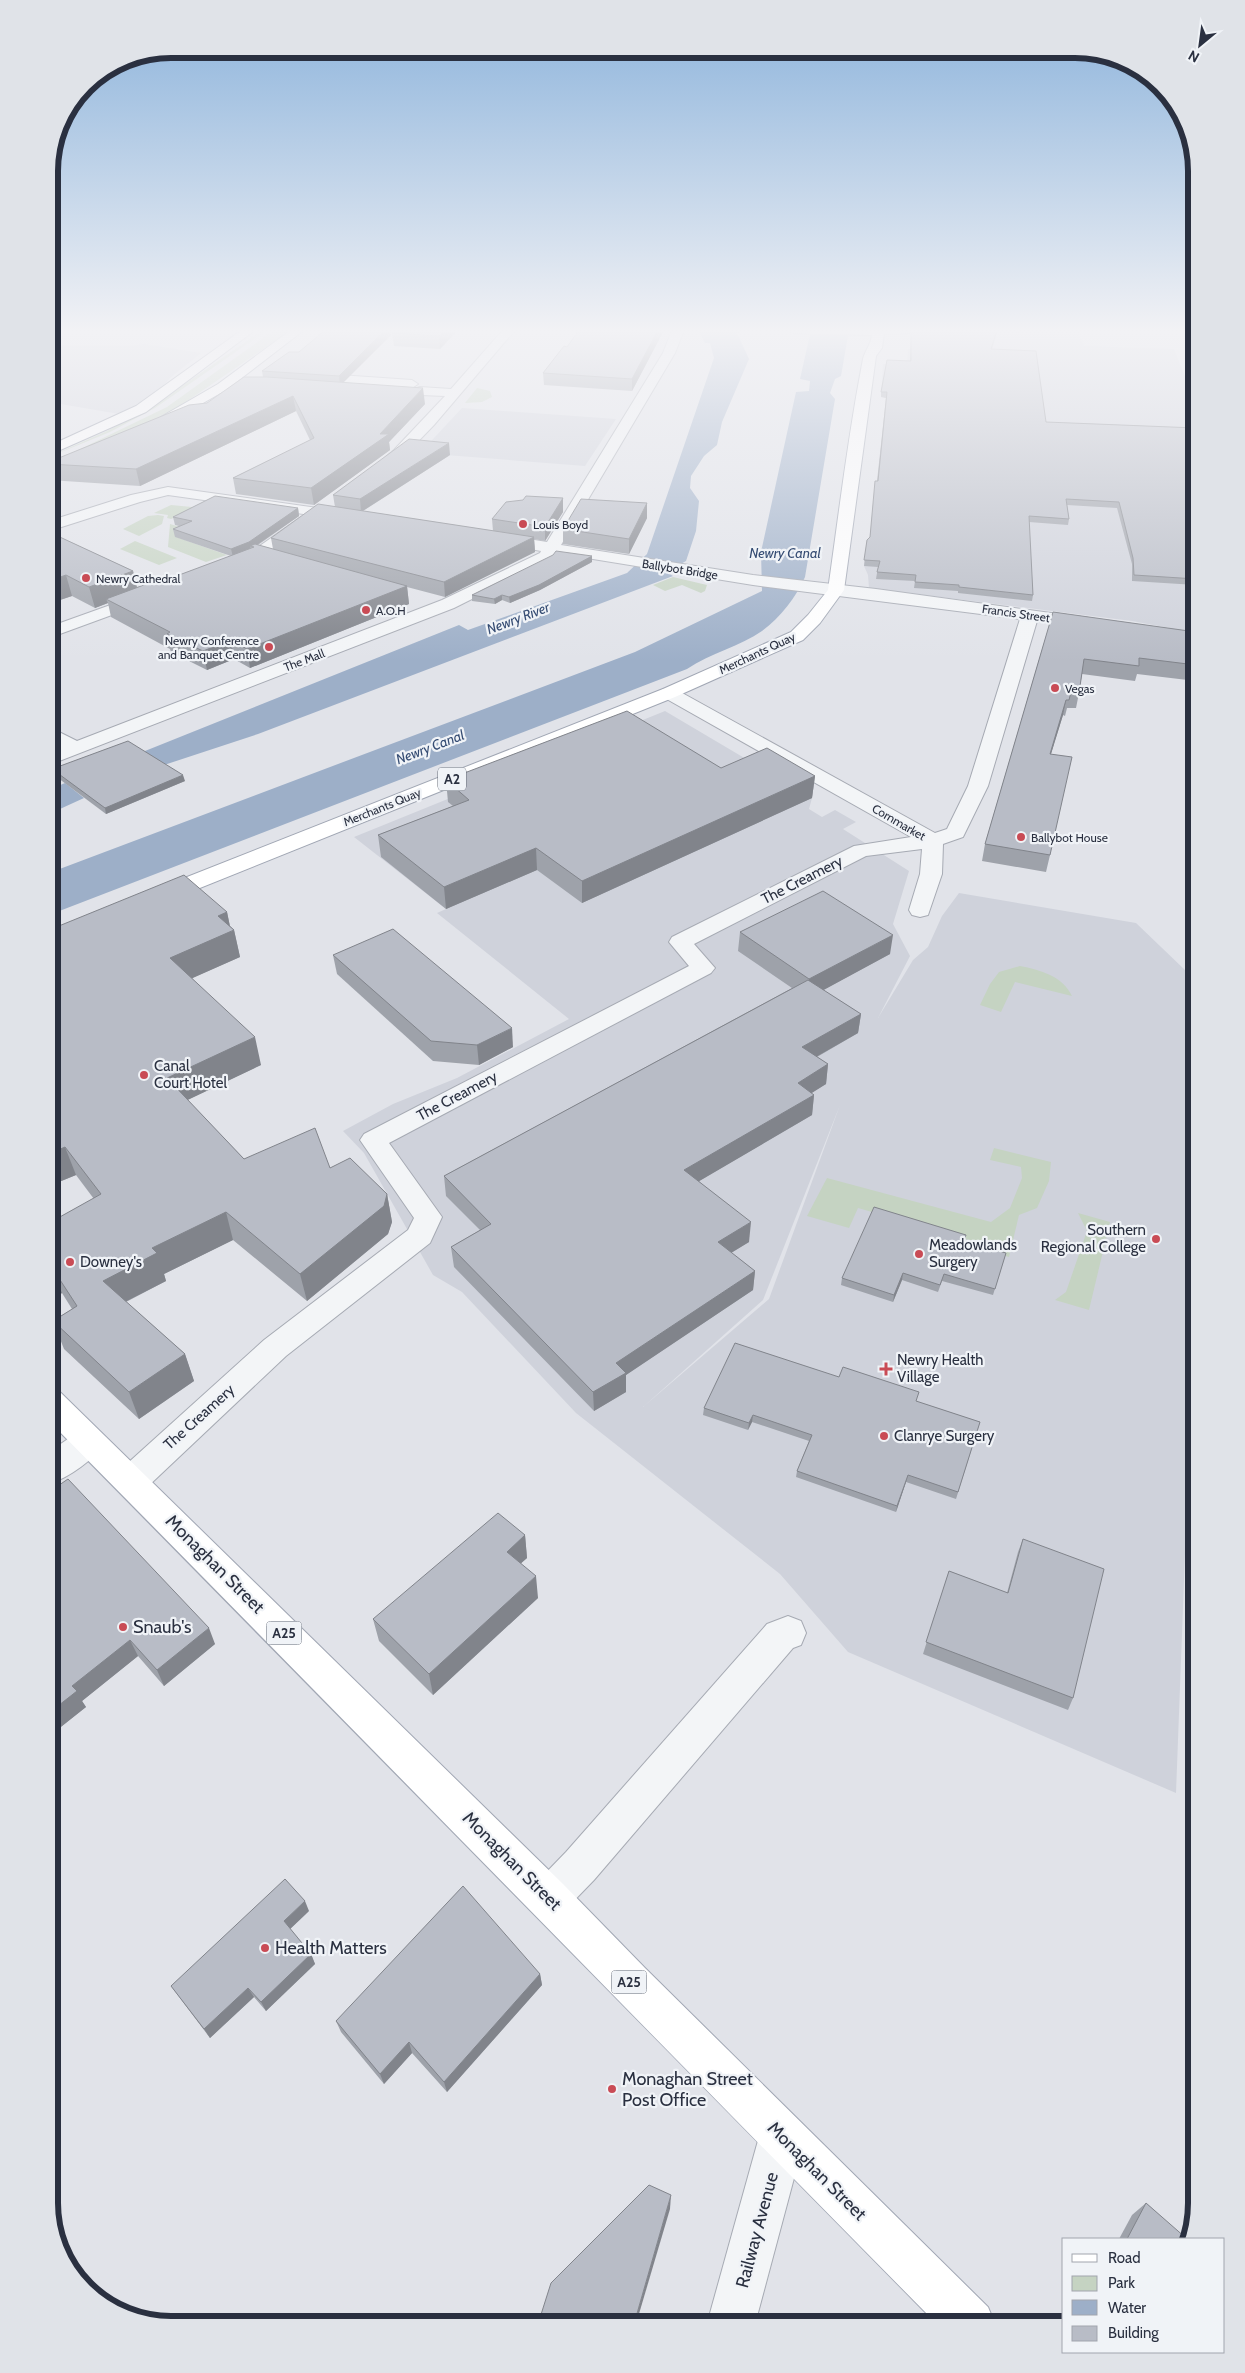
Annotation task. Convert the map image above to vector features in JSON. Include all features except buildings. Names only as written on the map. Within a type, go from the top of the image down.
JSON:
[{"type":"main road","points":[[58,447],[71,441]]},
{"type":"main road","name":"A2","points":[[836,590],[859,441]]},
{"type":"main road","name":"Merchants Quay","points":[[140,904],[669,693],[797,636],[814,619],[836,590]]},
{"type":"main road","name":"Monaghan Street","points":[[58,1410],[131,1480],[549,1898],[630,1983],[963,2316]]},
{"type":"street","points":[[376,470],[399,453],[410,441]]},
{"type":"street","points":[[552,548],[616,441]]},
{"type":"street","points":[[58,523],[136,498],[168,491],[359,518]]},
{"type":"street","points":[[218,571],[265,557],[334,500]]},
{"type":"street","name":"Ballybot Bridge","points":[[480,537],[622,560],[836,590]]},
{"type":"street","name":"The Mall","points":[[58,756],[448,604],[546,556],[552,548]]},
{"type":"street","name":"Francis Street","points":[[836,590],[1109,626]]},
{"type":"street","points":[[58,630],[155,594]]},
{"type":"street","points":[[419,600],[448,604]]},
{"type":"street","name":"Cornmarket","points":[[669,693],[933,841],[956,833],[962,823],[980,778],[1030,615]]},
{"type":"street","points":[[58,738],[76,748]]},
{"type":"street","points":[[920,910],[931,874],[933,841]]},
{"type":"street","name":"The Creamery","points":[[131,1480],[275,1348],[420,1236],[428,1218],[373,1140],[703,968],[680,942],[861,850],[933,841]]},
{"type":"street","points":[[58,1463],[89,1441]]},
{"type":"street","points":[[549,1898],[580,1866],[780,1636],[788,1633]]},
{"type":"street","name":"Railway Avenue","points":[[733,2316],[782,2136]]},
{"type":"shaded area","points":[[431,441],[602,441],[585,466],[420,453]]},
{"type":"shaded area","points":[[882,441],[1188,441],[1188,632],[1132,621],[869,588],[868,575],[864,566],[867,546],[874,540],[889,462],[880,461]]},
{"type":"shaded area","points":[[665,711],[812,798],[809,809],[822,817],[835,810],[856,822],[843,829],[909,871],[893,924],[910,956],[878,1018],[913,960],[928,947],[942,916],[959,893],[1136,923],[1185,970],[1188,970],[1188,1555],[1185,1554],[1176,1793],[848,1652],[780,1574],[576,1413],[462,1292],[433,1275],[364,1153],[343,1131],[393,1104],[457,1078],[569,1019],[437,913],[446,909],[354,837]],"holes":[[[840,1105],[769,1299],[643,1407],[763,1300]]]},
{"type":"green space","points":[[85,441],[89,441],[58,453]]},
{"type":"green space","points":[[97,441],[106,441],[70,454]]},
{"type":"green space","points":[[171,505],[192,507],[194,509],[171,519],[167,518],[168,515],[154,513]]},
{"type":"green space","points":[[148,516],[164,516],[162,524],[139,536],[123,529]]},
{"type":"green space","points":[[170,524],[190,530],[176,537],[227,555],[206,562],[168,547]]},
{"type":"green space","points":[[135,541],[177,558],[159,565],[120,549]]},
{"type":"green space","points":[[673,577],[707,585],[705,591],[701,593],[682,585],[665,591],[653,585]]},
{"type":"green space","points":[[1020,966],[1043,972],[1057,979],[1063,983],[1072,996],[1015,982],[1001,1012],[980,1005],[990,984],[999,972]]},
{"type":"green space","points":[[994,1148],[1051,1162],[1049,1181],[1037,1208],[1019,1215],[1009,1257],[971,1246],[972,1241],[858,1208],[849,1228],[807,1216],[827,1178],[991,1222],[1010,1208],[1022,1178],[1021,1167],[990,1160]]},
{"type":"green space","points":[[1078,1213],[1110,1222],[1089,1310],[1055,1300],[1066,1292],[1087,1231]]},
{"type":"water","name":"Newry River","points":[[686,441],[718,441],[717,445],[704,456],[691,476],[690,488],[699,501],[696,531],[686,561],[666,572],[673,576],[258,734],[161,766],[140,753],[459,625],[468,630],[627,573],[647,554]]},
{"type":"water","name":"Newry Canal","points":[[785,441],[828,441],[805,577],[787,606],[762,631],[754,636],[705,658],[687,669],[58,912],[58,870],[635,652],[762,591],[761,552]]},
{"type":"water","points":[[65,783],[84,798],[58,810],[58,786]]},
{"type":"place","name":"Louis Boyd","points":[[523,524]]},
{"type":"place","name":"Newry Cathedral","points":[[86,578]]},
{"type":"place","name":"A.O.H","points":[[366,610]]},
{"type":"place","name":"Newry Conference and Banquet Centre","points":[[269,647]]},
{"type":"place","name":"Vegas","points":[[1055,688]]},
{"type":"place","name":"Ballybot House","points":[[1021,837]]},
{"type":"place","name":"Canal Court Hotel","points":[[144,1075]]},
{"type":"place","name":"Southern Regional College","points":[[1156,1239]]},
{"type":"place","name":"Meadowlands Surgery","points":[[919,1254]]},
{"type":"place","name":"Downey's","points":[[70,1262]]},
{"type":"place","name":"Newry Health Village","points":[[886,1369]]},
{"type":"place","name":"Clanrye Surgery","points":[[884,1436]]},
{"type":"place","name":"Snaub's","points":[[123,1627]]},
{"type":"place","name":"Health Matters","points":[[265,1948]]},
{"type":"place","name":"Monaghan Street Post Office","points":[[612,2089]]}]
